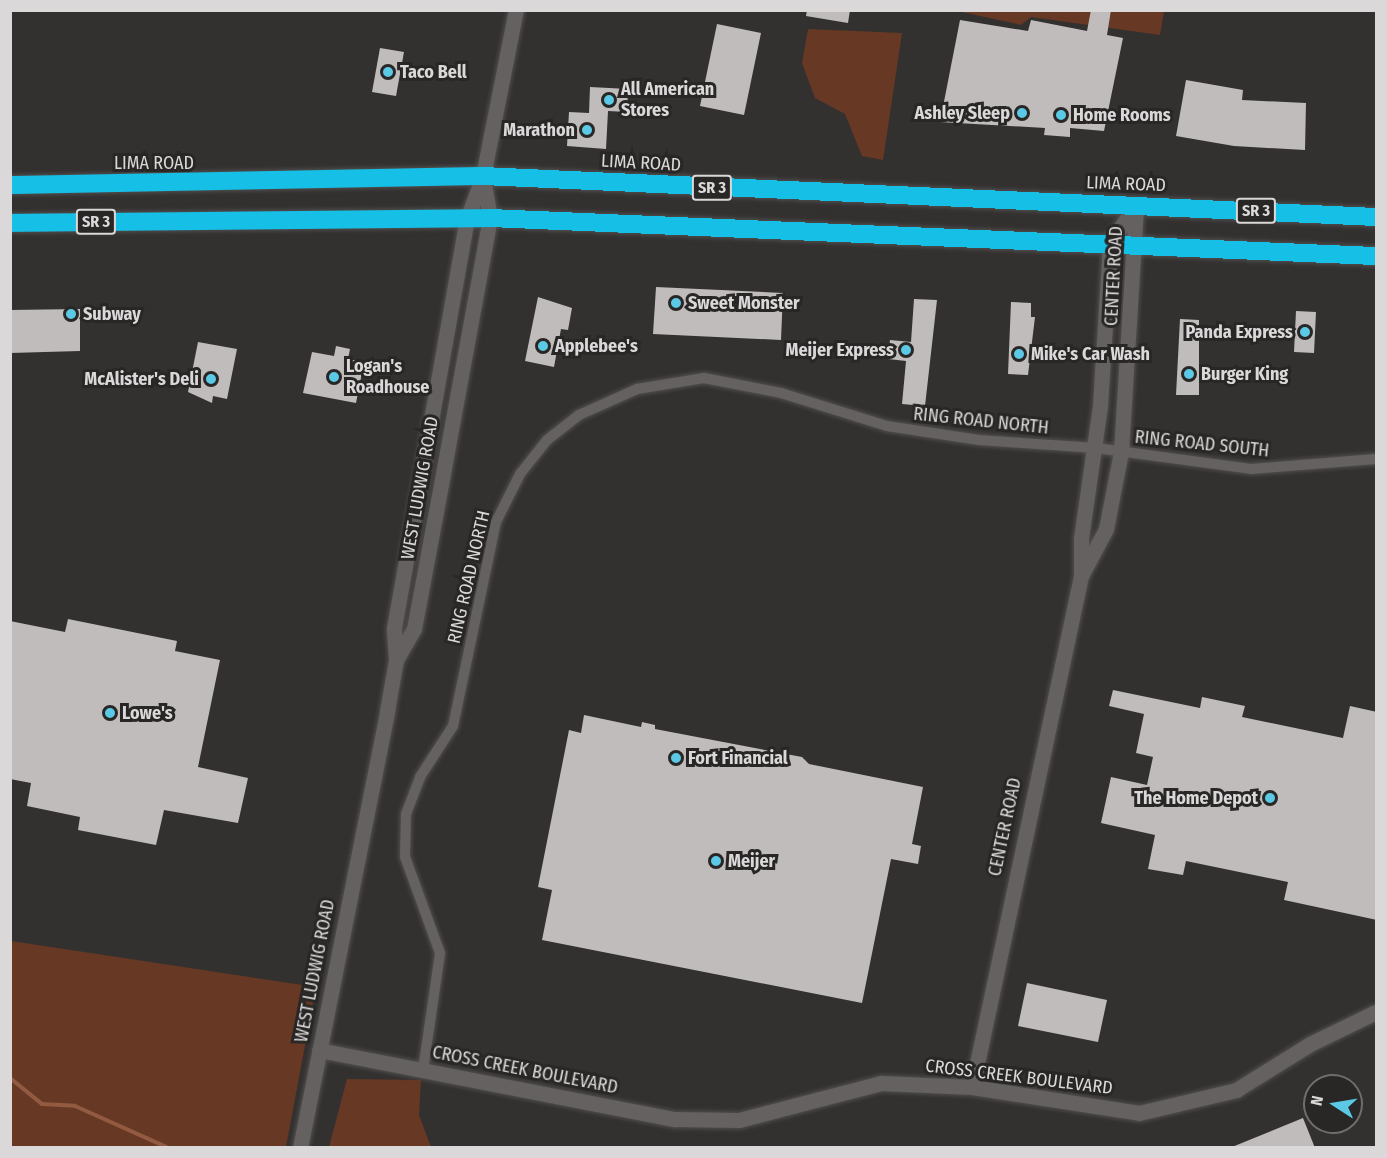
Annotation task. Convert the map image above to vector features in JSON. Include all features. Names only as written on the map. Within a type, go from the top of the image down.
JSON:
[{"type":"highway","name":"LIMA ROAD","points":[[10,185],[483,176],[1377,217]]},
{"type":"highway","name":"SR 3","points":[[10,224],[489,218],[1377,256]]},
{"type":"street","name":"WEST LUDWIG ROAD","points":[[300,1148],[396,660],[394,628],[467,219],[483,176],[516,10]]},
{"type":"street","name":"WEST LUDWIG ROAD","points":[[396,660],[414,629],[489,218],[483,176]]},
{"type":"street","name":"CENTER ROAD","points":[[972,1087],[1081,576],[1081,538],[1096,448],[1110,243],[1136,205]]},
{"type":"street","name":"CENTER ROAD","points":[[1081,576],[1106,529],[1121,452],[1136,244],[1136,205]]},
{"type":"street","name":"RING ROAD NORTH","points":[[423,1070],[440,953],[405,857],[406,814],[420,777],[453,726],[496,522],[520,474],[547,440],[579,416],[617,396],[680,379],[704,378],[736,382],[912,431],[1096,448]]},
{"type":"street","name":"RING ROAD SOUTH","points":[[1096,448],[1251,469],[1377,459]]},
{"type":"street","name":"CROSS CREEK BOULEVARD","points":[[319,1050],[675,1119],[739,1120],[881,1083],[972,1087],[1139,1113],[1182,1106],[1236,1090],[1310,1044],[1377,1012]]},
{"type":"shaded area","points":[[953,10],[1164,11],[1160,35],[1031,17],[1021,25]]},
{"type":"shaded area","points":[[808,29],[902,33],[883,160],[862,156],[845,114],[815,98],[802,63]]},
{"type":"shaded area","points":[[11,941],[316,987],[286,1147],[11,1147]]},
{"type":"shaded area","points":[[347,1079],[421,1080],[419,1115],[431,1147],[329,1147]]},
{"type":"building","points":[[807,10],[850,10],[848,23],[806,16]]},
{"type":"building","points":[[1091,10],[1111,10],[1107,35],[1123,38],[1104,131],[1070,128],[1070,137],[1044,135],[1045,128],[940,122],[960,20],[1028,31],[1031,20],[1087,31]]},
{"type":"building","points":[[717,24],[761,33],[744,115],[700,106]]},
{"type":"building","name":"Taco Bell","points":[[380,48],[404,52],[396,96],[372,92]]},
{"type":"building","points":[[1186,80],[1243,90],[1242,100],[1306,103],[1305,150],[1234,146],[1176,136]]},
{"type":"building","points":[[590,87],[628,89],[627,112],[608,111],[606,149],[567,146],[569,112],[589,113]]},
{"type":"building","points":[[656,287],[783,293],[781,340],[653,334]]},
{"type":"building","name":"Applebee's","points":[[538,297],[572,308],[568,330],[561,329],[554,367],[525,361]]},
{"type":"building","points":[[914,299],[937,300],[925,406],[902,404],[906,361],[888,359],[890,340],[911,342]]},
{"type":"building","name":"Mike's Car Wash","points":[[1011,302],[1031,303],[1031,317],[1035,317],[1028,375],[1008,374]]},
{"type":"building","points":[[80,309],[80,351],[10,353],[10,310]]},
{"type":"building","name":"Panda Express","points":[[1296,311],[1316,312],[1314,353],[1294,352]]},
{"type":"building","name":"Burger King","points":[[1180,319],[1199,320],[1199,395],[1176,395]]},
{"type":"building","name":"McAlister's Deli","points":[[198,342],[237,349],[227,399],[213,396],[212,403],[188,392]]},
{"type":"building","name":"Logan's Roadhouse","points":[[336,346],[350,349],[348,359],[364,362],[356,403],[303,393],[312,352],[334,356]]},
{"type":"building","name":"Lowe's","points":[[68,619],[177,641],[175,651],[220,660],[198,767],[248,778],[238,823],[164,810],[156,845],[78,830],[80,817],[27,806],[31,783],[10,779],[10,621],[65,632]]},
{"type":"building","name":"The Home Depot","points":[[1113,690],[1200,708],[1202,697],[1245,706],[1242,717],[1343,738],[1350,706],[1377,712],[1377,920],[1284,900],[1288,882],[1186,861],[1183,875],[1148,869],[1155,835],[1101,823],[1111,777],[1147,785],[1153,757],[1136,753],[1144,714],[1109,706]]},
{"type":"building","name":"Meijer","points":[[584,715],[641,727],[642,722],[655,725],[655,729],[802,757],[809,764],[923,787],[912,844],[921,846],[918,864],[891,859],[862,1003],[542,940],[552,890],[538,887],[569,730],[581,733]]},
{"type":"building","points":[[1027,983],[1107,1000],[1098,1042],[1018,1026]]},
{"type":"building","points":[[1303,1118],[1303,1134],[1309,1134],[1315,1148],[1232,1148]]},
{"type":"waterway","points":[[10,1078],[42,1104],[75,1106],[169,1148]]},
{"type":"place","name":"Taco Bell","points":[[388,72]]},
{"type":"place","name":"All American Stores","points":[[609,100]]},
{"type":"place","name":"Ashley Sleep","points":[[1022,113]]},
{"type":"place","name":"Home Rooms","points":[[1061,115]]},
{"type":"place","name":"Marathon","points":[[587,130]]},
{"type":"place","name":"Sweet Monster","points":[[676,303]]},
{"type":"place","name":"Subway","points":[[71,314]]},
{"type":"place","name":"Panda Express","points":[[1305,332]]},
{"type":"place","name":"Applebee's","points":[[543,346]]},
{"type":"place","name":"Meijer Express","points":[[906,350]]},
{"type":"place","name":"Mike's Car Wash","points":[[1019,354]]},
{"type":"place","name":"Burger King","points":[[1189,374]]},
{"type":"place","name":"Logan's Roadhouse","points":[[334,377]]},
{"type":"place","name":"McAlister's Deli","points":[[211,379]]},
{"type":"place","name":"Lowe's","points":[[110,713]]},
{"type":"place","name":"Fort Financial","points":[[676,758]]},
{"type":"place","name":"The Home Depot","points":[[1270,798]]},
{"type":"place","name":"Meijer","points":[[716,861]]}]
